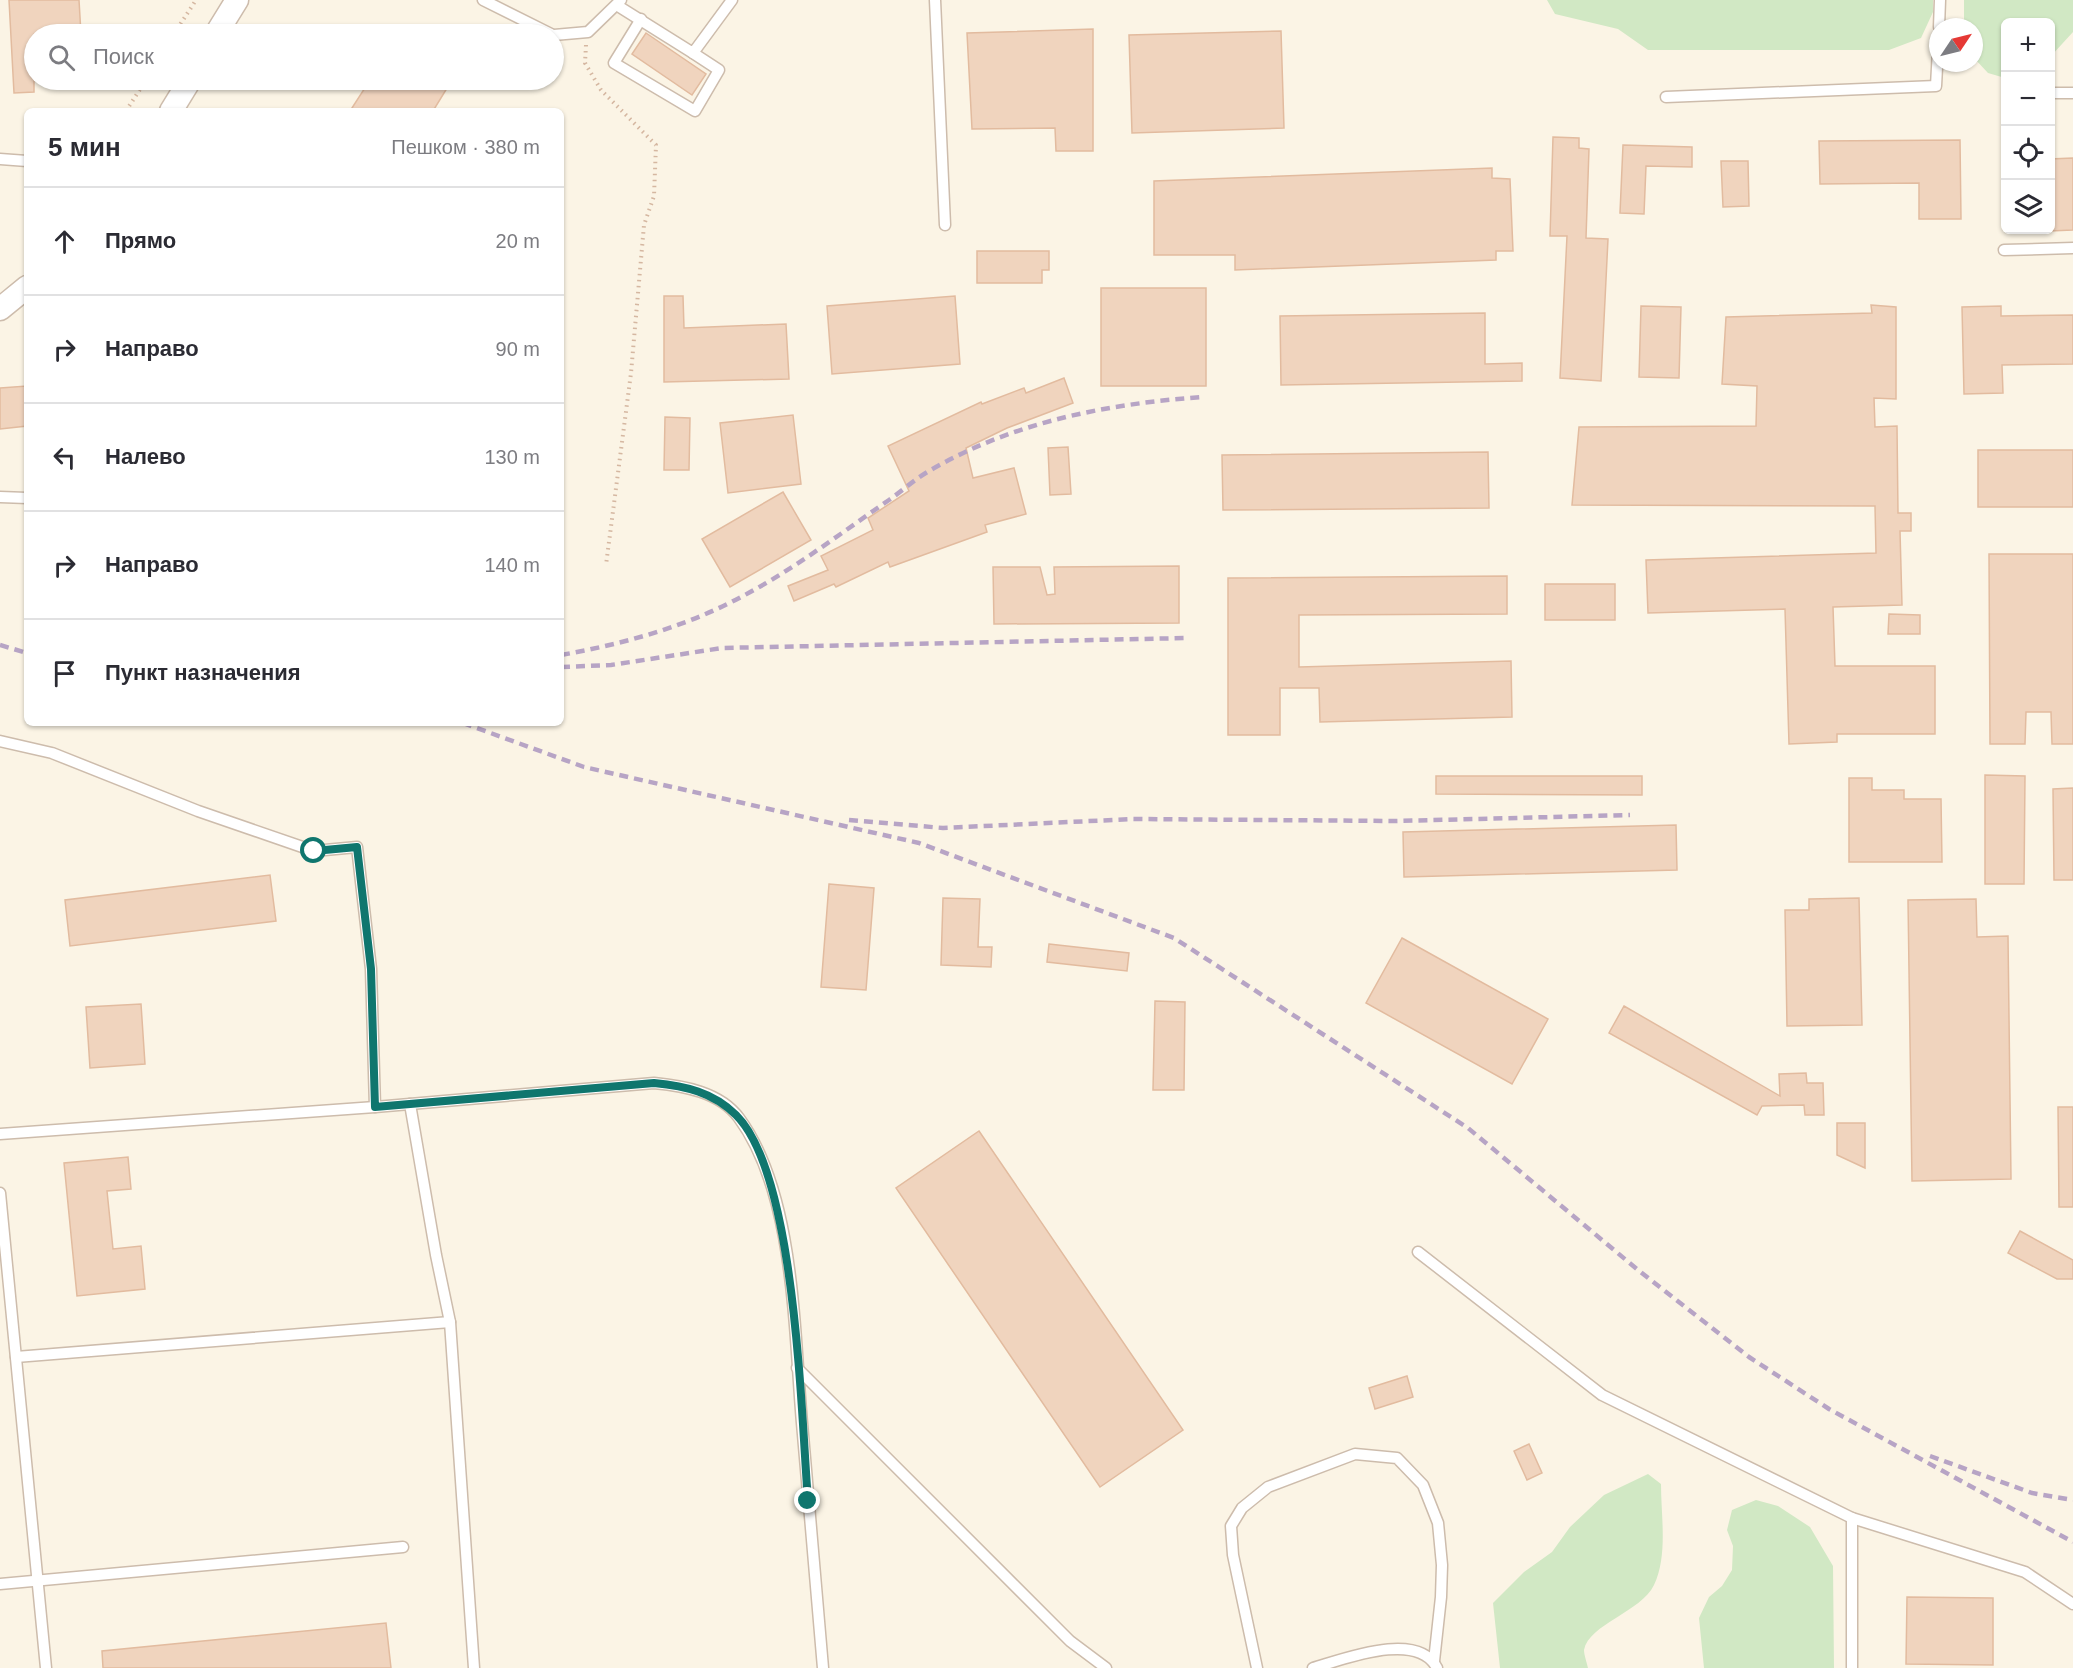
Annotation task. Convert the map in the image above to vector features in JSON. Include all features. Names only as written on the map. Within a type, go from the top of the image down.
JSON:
[{"type":"street","points":[[222,24],[237,0]]},
{"type":"street","points":[[173,108],[184,90]]},
{"type":"street","points":[[0,309],[24,289]]},
{"type":"lane","points":[[483,0],[530,24]]},
{"type":"lane","points":[[693,53],[732,0]]},
{"type":"lane","points":[[935,0],[945,225]]},
{"type":"lane","points":[[1939,18],[1940,0]]},
{"type":"lane","points":[[564,34],[588,33],[620,3],[720,70],[695,111],[614,63],[641,19]]},
{"type":"lane","points":[[1666,98],[1936,86],[1937,72]]},
{"type":"lane","points":[[2055,93],[2073,93]]},
{"type":"lane","points":[[0,159],[24,161]]},
{"type":"lane","points":[[2004,250],[2073,248]]},
{"type":"lane","points":[[0,497],[24,498]]},
{"type":"lane","points":[[0,741],[52,753],[198,811],[314,851],[357,847],[371,969],[375,1107]]},
{"type":"lane","points":[[0,1134],[375,1107],[654,1083],[686,1086],[719,1100],[738,1117],[759,1152],[773,1193],[788,1266],[823,1668]]},
{"type":"lane","points":[[410,1104],[450,1322],[474,1668]]},
{"type":"lane","points":[[0,1193],[6,1321],[16,1356],[46,1668]]},
{"type":"lane","points":[[1418,1252],[1602,1395],[1852,1518],[2025,1572],[2073,1604]]},
{"type":"lane","points":[[16,1356],[450,1322]]},
{"type":"lane","points":[[797,1368],[1070,1641],[1107,1668]]},
{"type":"lane","points":[[1257,1668],[1233,1555],[1232,1526],[1242,1508],[1268,1487],[1355,1454],[1397,1458],[1424,1485],[1438,1523],[1442,1565],[1435,1665]]},
{"type":"lane","points":[[1852,1518],[1852,1668]]},
{"type":"lane","points":[[0,1584],[403,1547]]},
{"type":"lane","points":[[1313,1668],[1363,1654],[1404,1648],[1425,1653],[1435,1665]]},
{"type":"path","points":[[180,24],[196,0]]},
{"type":"path","points":[[588,33],[585,63],[601,90],[656,145],[654,196],[644,225],[631,373],[606,565]]},
{"type":"path","points":[[128,108],[140,90]]},
{"type":"green space","points":[[1547,0],[1933,0],[1933,12],[1921,38],[1889,50],[1648,50],[1618,29],[1555,14]]},
{"type":"green space","points":[[1964,0],[2073,0],[2073,32],[2055,52],[2055,18],[2001,18],[2001,77],[1988,73],[1983,68],[1983,18],[1964,18]]},
{"type":"green space","points":[[1648,1474],[1661,1484],[1663,1536],[1661,1561],[1654,1585],[1638,1603],[1605,1625],[1588,1641],[1584,1650],[1588,1668],[1500,1668],[1493,1603],[1524,1572],[1552,1552],[1570,1527],[1604,1495]]},
{"type":"green space","points":[[1756,1500],[1778,1506],[1810,1527],[1833,1566],[1834,1668],[1704,1668],[1699,1618],[1709,1597],[1722,1586],[1732,1570],[1733,1546],[1727,1530],[1732,1510]]},
{"type":"building","points":[[9,0],[79,0],[80,24],[24,24],[24,90],[34,90],[34,92],[14,93]]},
{"type":"building","points":[[1093,29],[1093,151],[1056,151],[1055,128],[972,129],[967,33]]},
{"type":"building","points":[[1281,31],[1284,128],[1132,133],[1129,35]]},
{"type":"building","points":[[646,33],[706,74],[692,95],[632,54]]},
{"type":"building","points":[[364,90],[446,90],[435,108],[352,108]]},
{"type":"building","points":[[1553,137],[1579,138],[1579,148],[1589,149],[1586,238],[1608,239],[1601,381],[1560,378],[1567,236],[1550,236]]},
{"type":"building","points":[[1960,140],[1961,219],[1919,219],[1919,183],[1820,184],[1819,141]]},
{"type":"building","points":[[1623,145],[1692,147],[1692,167],[1646,166],[1644,214],[1620,213]]},
{"type":"building","points":[[2073,158],[2073,230],[2055,231],[2055,159]]},
{"type":"building","points":[[1721,161],[1748,161],[1749,206],[1723,207]]},
{"type":"building","points":[[1492,168],[1492,178],[1510,179],[1513,251],[1496,251],[1496,260],[1235,270],[1235,255],[1154,255],[1154,181]]},
{"type":"building","points":[[977,251],[1049,251],[1049,270],[1042,270],[1042,283],[977,283]]},
{"type":"building","points":[[1101,288],[1206,288],[1206,386],[1101,386]]},
{"type":"building","points":[[664,296],[683,296],[684,328],[786,324],[789,379],[664,382]]},
{"type":"building","points":[[955,296],[960,364],[832,374],[827,306]]},
{"type":"building","points":[[1871,305],[1896,307],[1896,399],[1874,398],[1875,427],[1897,426],[1898,513],[1911,513],[1911,531],[1900,531],[1902,605],[1833,607],[1835,666],[1935,666],[1935,734],[1837,734],[1837,742],[1789,744],[1785,609],[1648,613],[1646,560],[1876,553],[1875,506],[1572,505],[1579,427],[1756,426],[1757,386],[1722,384],[1726,317],[1872,313]]},
{"type":"building","points":[[1641,306],[1681,307],[1679,378],[1639,377]]},
{"type":"building","points":[[2001,306],[2001,316],[2073,315],[2073,364],[2002,365],[2003,393],[1964,394],[1962,307]]},
{"type":"building","points":[[1485,313],[1485,364],[1522,363],[1522,381],[1281,385],[1280,316]]},
{"type":"building","points":[[1064,378],[1073,403],[1007,428],[966,448],[973,478],[1014,468],[1026,514],[985,525],[987,532],[890,567],[888,562],[836,587],[834,584],[794,601],[788,586],[828,570],[821,556],[873,530],[868,518],[909,491],[888,446],[981,402],[982,404],[1024,388],[1026,393]]},
{"type":"building","points":[[24,386],[24,426],[0,429],[0,388]]},
{"type":"building","points":[[793,415],[801,484],[728,493],[720,423]]},
{"type":"building","points":[[665,417],[690,418],[689,470],[664,470]]},
{"type":"building","points":[[1068,447],[1071,494],[1050,495],[1048,448]]},
{"type":"building","points":[[1978,450],[2073,450],[2073,507],[1978,507]]},
{"type":"building","points":[[1488,452],[1489,508],[1223,510],[1222,455]]},
{"type":"building","points":[[783,492],[811,540],[730,587],[702,539]]},
{"type":"building","points":[[1989,554],[2073,554],[2073,744],[2052,744],[2051,712],[2026,712],[2025,744],[1990,744]]},
{"type":"building","points":[[1179,566],[1179,623],[994,624],[993,567],[1040,567],[1047,595],[1055,594],[1054,567]]},
{"type":"building","points":[[1507,576],[1507,614],[1299,615],[1299,667],[1511,661],[1512,717],[1320,722],[1319,688],[1280,688],[1280,735],[1228,735],[1228,578]]},
{"type":"building","points":[[1545,584],[1615,584],[1615,620],[1545,620]]},
{"type":"building","points":[[1889,614],[1920,615],[1920,634],[1888,634]]},
{"type":"building","points":[[1985,775],[2025,776],[2024,884],[1985,884]]},
{"type":"building","points":[[1436,776],[1642,776],[1642,795],[1436,794]]},
{"type":"building","points":[[1849,778],[1872,778],[1872,790],[1904,790],[1904,799],[1941,799],[1942,862],[1849,862]]},
{"type":"building","points":[[2073,788],[2073,880],[2054,880],[2053,789]]},
{"type":"building","points":[[1676,825],[1677,870],[1404,877],[1403,832]]},
{"type":"building","points":[[270,875],[276,921],[70,946],[65,900]]},
{"type":"building","points":[[829,884],[874,888],[866,990],[821,987]]},
{"type":"building","points":[[943,898],[980,899],[978,947],[992,947],[991,967],[941,965]]},
{"type":"building","points":[[1859,898],[1862,1025],[1787,1026],[1785,910],[1809,910],[1809,899]]},
{"type":"building","points":[[1976,899],[1977,937],[2008,936],[2011,1179],[1912,1181],[1908,900]]},
{"type":"building","points":[[1402,938],[1548,1019],[1512,1084],[1366,1003]]},
{"type":"building","points":[[1049,944],[1129,953],[1127,971],[1047,962]]},
{"type":"building","points":[[1155,1001],[1185,1002],[1184,1090],[1153,1090]]},
{"type":"building","points":[[141,1004],[145,1064],[90,1068],[86,1007]]},
{"type":"building","points":[[1624,1006],[1780,1096],[1779,1074],[1806,1073],[1807,1083],[1823,1083],[1824,1115],[1805,1115],[1804,1105],[1762,1106],[1757,1115],[1609,1033]]},
{"type":"building","points":[[2058,1107],[2073,1107],[2073,1207],[2059,1207]]},
{"type":"building","points":[[1837,1123],[1865,1123],[1865,1168],[1837,1155]]},
{"type":"building","points":[[979,1131],[1183,1430],[1100,1487],[896,1188]]},
{"type":"building","points":[[128,1157],[131,1189],[107,1191],[113,1249],[141,1246],[145,1289],[77,1296],[64,1163]]},
{"type":"building","points":[[2020,1231],[2073,1260],[2073,1279],[2057,1279],[2008,1253]]},
{"type":"building","points":[[1407,1376],[1413,1397],[1375,1409],[1369,1388]]},
{"type":"building","points":[[1529,1444],[1542,1473],[1527,1480],[1514,1451]]},
{"type":"building","points":[[1907,1597],[1993,1598],[1993,1665],[1906,1664]]},
{"type":"building","points":[[386,1623],[391,1668],[103,1668],[102,1651]]},
{"type":"railway","points":[[564,654],[607,646],[653,633],[720,608],[798,563],[924,474],[961,454],[994,440],[1061,418],[1131,405],[1202,397]]},
{"type":"railway","points":[[564,667],[611,665],[722,648],[1186,638]]},
{"type":"railway","points":[[0,645],[24,652]]},
{"type":"railway","points":[[471,726],[584,767],[919,843],[1174,938],[1468,1128],[1638,1270],[1749,1357],[1829,1409],[2073,1542]]},
{"type":"railway","points":[[849,820],[943,828],[1133,819],[1397,821],[1630,815]]},
{"type":"railway","points":[[1930,1456],[2032,1493],[2073,1500]]},
{"type":"route","points":[[314,851],[357,847],[371,969],[375,1107],[654,1083],[686,1086],[719,1100],[738,1117],[759,1152],[773,1193],[788,1266],[808,1501]]}]
